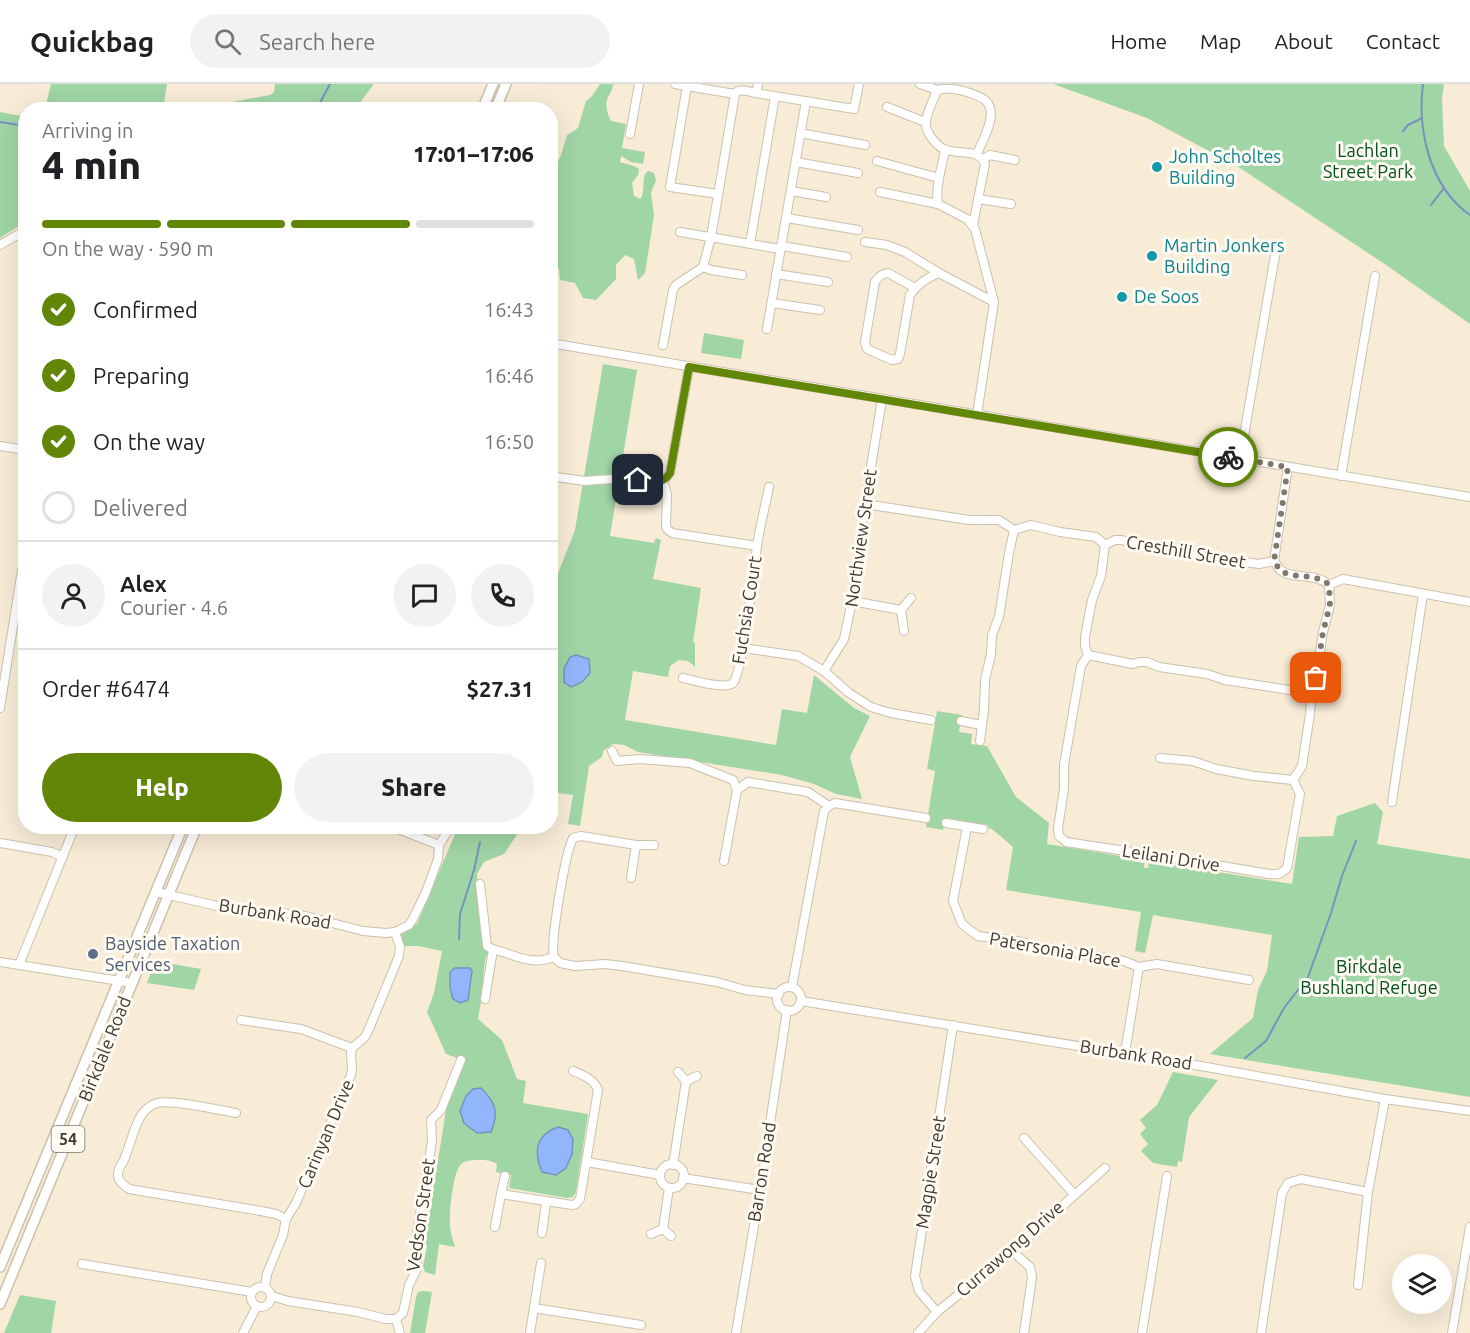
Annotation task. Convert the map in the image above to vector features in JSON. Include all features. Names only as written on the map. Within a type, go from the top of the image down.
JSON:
[{"type":"main road","points":[[485,102],[493,84]]},
{"type":"main road","points":[[498,102],[506,84]]},
{"type":"main road","name":"Birkdale Road","points":[[0,1267],[180,834]]},
{"type":"main road","name":"Birkdale Road","points":[[0,1304],[194,834]]},
{"type":"street","points":[[630,134],[639,84]]},
{"type":"street","points":[[675,84],[705,86],[735,94]]},
{"type":"street","points":[[663,345],[672,290],[703,267],[711,237],[736,91],[757,88],[775,96],[854,109],[859,84]]},
{"type":"street","points":[[920,84],[938,90],[960,89],[986,101],[990,107],[991,121],[980,157]]},
{"type":"street","points":[[687,86],[670,187],[718,194]]},
{"type":"street","points":[[938,90],[925,122],[931,138],[945,150],[980,157],[990,155],[1015,160]]},
{"type":"street","points":[[750,244],[775,96]]},
{"type":"street","points":[[767,329],[806,101]]},
{"type":"street","points":[[887,107],[925,122]]},
{"type":"street","points":[[801,133],[865,145]]},
{"type":"street","points":[[938,204],[939,178],[945,150]]},
{"type":"street","points":[[973,225],[985,164],[980,157]]},
{"type":"street","points":[[877,161],[939,178]]},
{"type":"street","points":[[796,162],[858,173]]},
{"type":"street","points":[[791,191],[826,197]]},
{"type":"street","points":[[880,192],[938,204],[967,219],[975,229],[994,302],[977,415]]},
{"type":"street","points":[[978,199],[1011,204]]},
{"type":"street","points":[[787,218],[858,230]]},
{"type":"street","points":[[680,232],[847,257]]},
{"type":"street","points":[[0,245],[18,235]]},
{"type":"street","points":[[865,242],[887,245],[905,252],[994,302]]},
{"type":"street","points":[[1240,459],[1277,244]]},
{"type":"street","points":[[703,267],[742,275]]},
{"type":"street","points":[[915,288],[888,273],[878,278],[875,282],[865,342],[867,349],[892,360],[898,359],[910,295],[915,288],[939,273]]},
{"type":"street","points":[[776,274],[828,282]]},
{"type":"street","points":[[1341,476],[1375,276]]},
{"type":"street","points":[[772,303],[820,310]]},
{"type":"street","points":[[558,344],[1470,497]]},
{"type":"street","points":[[558,477],[584,481],[626,478],[663,481],[670,473],[689,367]]},
{"type":"street","name":"Northview Street","points":[[824,670],[844,639],[852,601],[882,399]]},
{"type":"street","points":[[0,446],[18,449]]},
{"type":"street","points":[[1288,467],[1274,561],[1280,570],[1320,579],[1329,585]]},
{"type":"street","points":[[663,481],[667,494],[666,525],[672,533],[757,546]]},
{"type":"street","name":"Fuchsia Court","points":[[683,678],[721,686],[731,685],[734,682],[743,648],[757,546],[769,487]]},
{"type":"street","name":"Cresthill Street","points":[[865,504],[969,520],[999,520],[1014,530],[1031,525],[1096,537],[1106,545],[1115,540],[1122,540],[1190,556],[1207,555],[1259,564],[1274,561]]},
{"type":"street","points":[[980,741],[985,680],[991,654],[992,635],[999,617],[1014,530]]},
{"type":"street","name":"Leilani Drive","points":[[1106,545],[1101,576],[1092,600],[1085,637],[1088,655],[1081,666],[1064,765],[1059,836],[1066,842],[1159,858],[1175,858],[1281,874],[1287,868],[1300,794],[1293,780]]},
{"type":"street","points":[[1329,585],[1343,579],[1470,602]]},
{"type":"street","points":[[1160,758],[1192,761],[1216,769],[1254,776],[1293,780],[1302,766],[1310,714],[1309,693],[1316,678],[1330,605],[1329,585]]},
{"type":"street","points":[[0,708],[18,588]]},
{"type":"street","points":[[1392,802],[1424,594]]},
{"type":"street","points":[[904,631],[901,610],[911,598]]},
{"type":"street","points":[[852,601],[901,610]]},
{"type":"street","points":[[743,648],[798,656],[824,670],[849,693],[871,707],[931,720]]},
{"type":"street","points":[[1088,655],[1133,664],[1147,662],[1159,667],[1207,674],[1226,680],[1309,693]]},
{"type":"street","points":[[961,721],[981,725]]},
{"type":"street","points":[[612,751],[617,761],[615,771]]},
{"type":"street","points":[[617,761],[640,759],[690,764],[734,780],[737,790],[724,861]]},
{"type":"street","points":[[737,790],[748,782],[808,792],[829,806]]},
{"type":"street","points":[[792,987],[824,812],[834,803],[926,818]]},
{"type":"street","points":[[946,823],[983,829]]},
{"type":"street","name":"Patersonia Place","points":[[967,826],[953,901],[962,924],[978,936],[1124,961],[1139,967],[1157,964],[1248,980]]},
{"type":"street","points":[[19,965],[72,834]]},
{"type":"street","points":[[412,834],[439,844]]},
{"type":"street","points":[[242,1020],[301,1029],[352,1048],[365,1037],[399,956],[400,946],[394,932],[409,925],[413,919],[438,859],[439,844],[446,834]]},
{"type":"street","points":[[654,845],[636,845],[581,836],[573,838],[569,845],[563,876],[552,945],[554,957],[560,963],[575,966],[605,964],[622,966],[717,982],[745,990],[779,994]]},
{"type":"street","points":[[0,843],[52,852],[63,857]]},
{"type":"street","points":[[631,878],[636,845]]},
{"type":"street","points":[[480,884],[488,946],[493,950],[518,958],[545,961],[554,957]]},
{"type":"street","name":"Burbank Road","points":[[156,892],[248,913],[301,915],[363,931],[394,932]]},
{"type":"street","points":[[485,999],[493,950]]},
{"type":"street","points":[[0,962],[132,983]]},
{"type":"street","points":[[1125,1053],[1139,967]]},
{"type":"street","points":[[792,987],[798,991],[800,1004],[794,1009],[787,1010],[779,1004],[779,994],[783,989],[792,987]]},
{"type":"street","name":"Burbank Road","points":[[801,1001],[1125,1053],[1385,1099],[1470,1110]]},
{"type":"street","name":"Barron Road","points":[[736,1333],[787,1010]]},
{"type":"street","name":"Magpie Street","points":[[937,1312],[919,1291],[915,1276],[953,1025]]},
{"type":"street","name":"Carinyan Drive","points":[[265,1287],[267,1274],[284,1235],[286,1219],[296,1203],[351,1075],[352,1048]]},
{"type":"street","name":"Vedson Street","points":[[396,1319],[404,1313],[410,1285],[416,1271],[415,1244],[432,1141],[431,1120],[441,1110],[460,1060]]},
{"type":"street","points":[[501,1194],[572,1205],[579,1202],[598,1090],[595,1083],[573,1071]]},
{"type":"street","points":[[674,1165],[686,1081],[678,1072]]},
{"type":"street","points":[[686,1081],[698,1076]]},
{"type":"street","points":[[1358,1285],[1368,1192],[1385,1099]]},
{"type":"street","points":[[236,1113],[171,1102],[155,1104],[141,1115],[117,1174],[119,1179],[129,1189],[261,1211],[286,1219]]},
{"type":"street","points":[[1024,1138],[1074,1194]]},
{"type":"street","points":[[587,1162],[660,1175]]},
{"type":"street","points":[[674,1165],[682,1171],[684,1178],[677,1187],[669,1188],[661,1182],[660,1175],[664,1167],[674,1165]]},
{"type":"street","name":"Currawong Drive","points":[[918,1333],[937,1312],[1012,1251],[1105,1168]]},
{"type":"street","points":[[495,1227],[505,1176]]},
{"type":"street","points":[[1142,1333],[1167,1176]]},
{"type":"street","points":[[684,1178],[760,1190]]},
{"type":"street","points":[[1261,1333],[1282,1194],[1288,1183],[1301,1179],[1368,1192]]},
{"type":"street","points":[[663,1229],[669,1188]]},
{"type":"street","points":[[542,1233],[546,1202]]},
{"type":"street","points":[[1452,1333],[1470,1227]]},
{"type":"street","points":[[651,1234],[663,1229]]},
{"type":"street","points":[[663,1229],[671,1236]]},
{"type":"street","points":[[1012,1251],[1030,1267],[1032,1277],[1024,1333]]},
{"type":"street","points":[[530,1333],[541,1263]]},
{"type":"street","points":[[82,1264],[252,1292]]},
{"type":"street","points":[[257,1287],[265,1287],[270,1290],[271,1302],[262,1307],[257,1306],[252,1302],[252,1292],[257,1287]]},
{"type":"street","points":[[272,1296],[288,1301],[396,1319],[400,1333]]},
{"type":"street","points":[[243,1333],[257,1306]]},
{"type":"street","points":[[534,1308],[641,1325]]},
{"type":"green space","points":[[51,84],[167,84],[164,102],[47,102]]},
{"type":"green space","points":[[275,84],[374,84],[360,102],[232,102],[270,95],[274,92]]},
{"type":"green space","points":[[600,84],[615,84],[607,100],[607,108],[611,121],[626,124],[622,148],[645,152],[643,164],[631,162],[621,156],[620,162],[639,169],[632,183],[634,196],[641,199],[645,174],[648,171],[654,173],[656,180],[651,193],[654,215],[645,273],[638,280],[634,259],[625,255],[616,265],[616,279],[596,300],[583,298],[575,283],[560,280],[558,268],[558,162],[567,135],[578,128],[586,101]]},
{"type":"green space","name":"Lachlan Street Park","points":[[1053,84],[1444,84],[1442,99],[1444,146],[1470,191],[1470,324],[1237,166],[1147,118]]},
{"type":"green space","points":[[0,112],[18,115],[18,226],[0,238]]},
{"type":"green space","points":[[704,333],[744,340],[741,359],[701,353]]},
{"type":"green space","points":[[603,364],[637,370],[610,536],[654,543],[656,538],[661,540],[653,579],[701,588],[693,642],[695,643],[695,667],[688,661],[679,660],[670,666],[668,677],[633,671],[625,720],[776,745],[782,709],[807,713],[814,675],[854,708],[870,716],[850,757],[862,799],[836,794],[814,784],[782,775],[638,752],[624,745],[613,744],[603,751],[602,757],[589,766],[580,826],[568,824],[573,795],[558,793],[558,574],[575,530]]},
{"type":"green space","name":"Birkdale Bushland Refuge","points":[[937,711],[962,715],[959,732],[972,734],[971,744],[987,746],[1016,797],[1049,823],[1047,844],[1145,860],[1144,868],[1148,868],[1149,861],[1292,884],[1299,837],[1333,836],[1337,816],[1375,803],[1383,812],[1377,844],[1470,859],[1470,1097],[1210,1054],[1253,1018],[1258,990],[1267,971],[1272,935],[1153,915],[1145,953],[1135,951],[1141,912],[1006,890],[1013,847],[988,828],[988,825],[946,818],[943,830],[926,827],[935,771],[927,769]]},
{"type":"green space","points":[[455,834],[517,834],[504,854],[484,862],[477,874],[483,935],[490,951],[489,956],[486,956],[478,1019],[502,1040],[517,1079],[526,1081],[523,1103],[588,1114],[576,1192],[573,1197],[567,1198],[509,1188],[511,1175],[496,1172],[497,1164],[491,1161],[472,1160],[461,1164],[454,1183],[450,1211],[450,1230],[455,1247],[439,1244],[435,1275],[425,1272],[423,1266],[427,1246],[425,1242],[446,1110],[465,1061],[446,1054],[427,1012],[434,993],[442,951],[418,946],[402,946],[397,933],[417,924]]},
{"type":"green space","points":[[155,961],[201,969],[194,990],[147,983]]},
{"type":"green space","points":[[1173,1072],[1218,1080],[1189,1117],[1182,1162],[1178,1161],[1177,1167],[1153,1163],[1141,1151],[1148,1144],[1140,1134],[1146,1128],[1140,1120],[1157,1105]]},
{"type":"green space","points":[[418,1292],[432,1292],[425,1333],[410,1333],[416,1297]]},
{"type":"green space","points":[[20,1295],[56,1301],[51,1333],[4,1333]]},
{"type":"water","points":[[576,655],[589,659],[590,673],[582,682],[571,687],[564,682],[564,669],[570,657]]},
{"type":"water","points":[[455,968],[470,968],[472,971],[468,1000],[460,1003],[453,999],[450,988],[450,972]]},
{"type":"water","points":[[481,1088],[493,1103],[495,1119],[491,1132],[477,1133],[464,1123],[460,1111],[466,1096],[473,1089]]},
{"type":"water","points":[[558,1127],[568,1130],[573,1139],[572,1154],[566,1168],[556,1175],[542,1172],[537,1151],[545,1134]]},
{"type":"waterway","points":[[320,102],[330,84]]},
{"type":"waterway","points":[[1423,84],[1422,120],[1429,157],[1445,189],[1470,215]]},
{"type":"waterway","points":[[1403,131],[1408,125],[1422,118]]},
{"type":"waterway","points":[[0,122],[18,125]]},
{"type":"waterway","points":[[1431,205],[1444,188]]},
{"type":"waterway","points":[[1245,1058],[1266,1041],[1284,1008],[1308,977],[1356,841]]},
{"type":"waterway","points":[[459,939],[460,914],[480,842]]},
{"type":"way so far","points":[[1228,457],[1288,467],[1274,561],[1280,570],[1320,579],[1329,585],[1330,605],[1316,678]]},
{"type":"place","name":"John Scholtes Building","points":[[1157,167]]},
{"type":"place","name":"Martin Jonkers Building","points":[[1152,256]]},
{"type":"place","name":"De Soos","points":[[1122,297]]},
{"type":"place","name":"Bayside Taxation Services","points":[[93,954]]},
{"type":"route","points":[[638,480],[660,482],[670,473],[689,367],[1228,457]]}]
